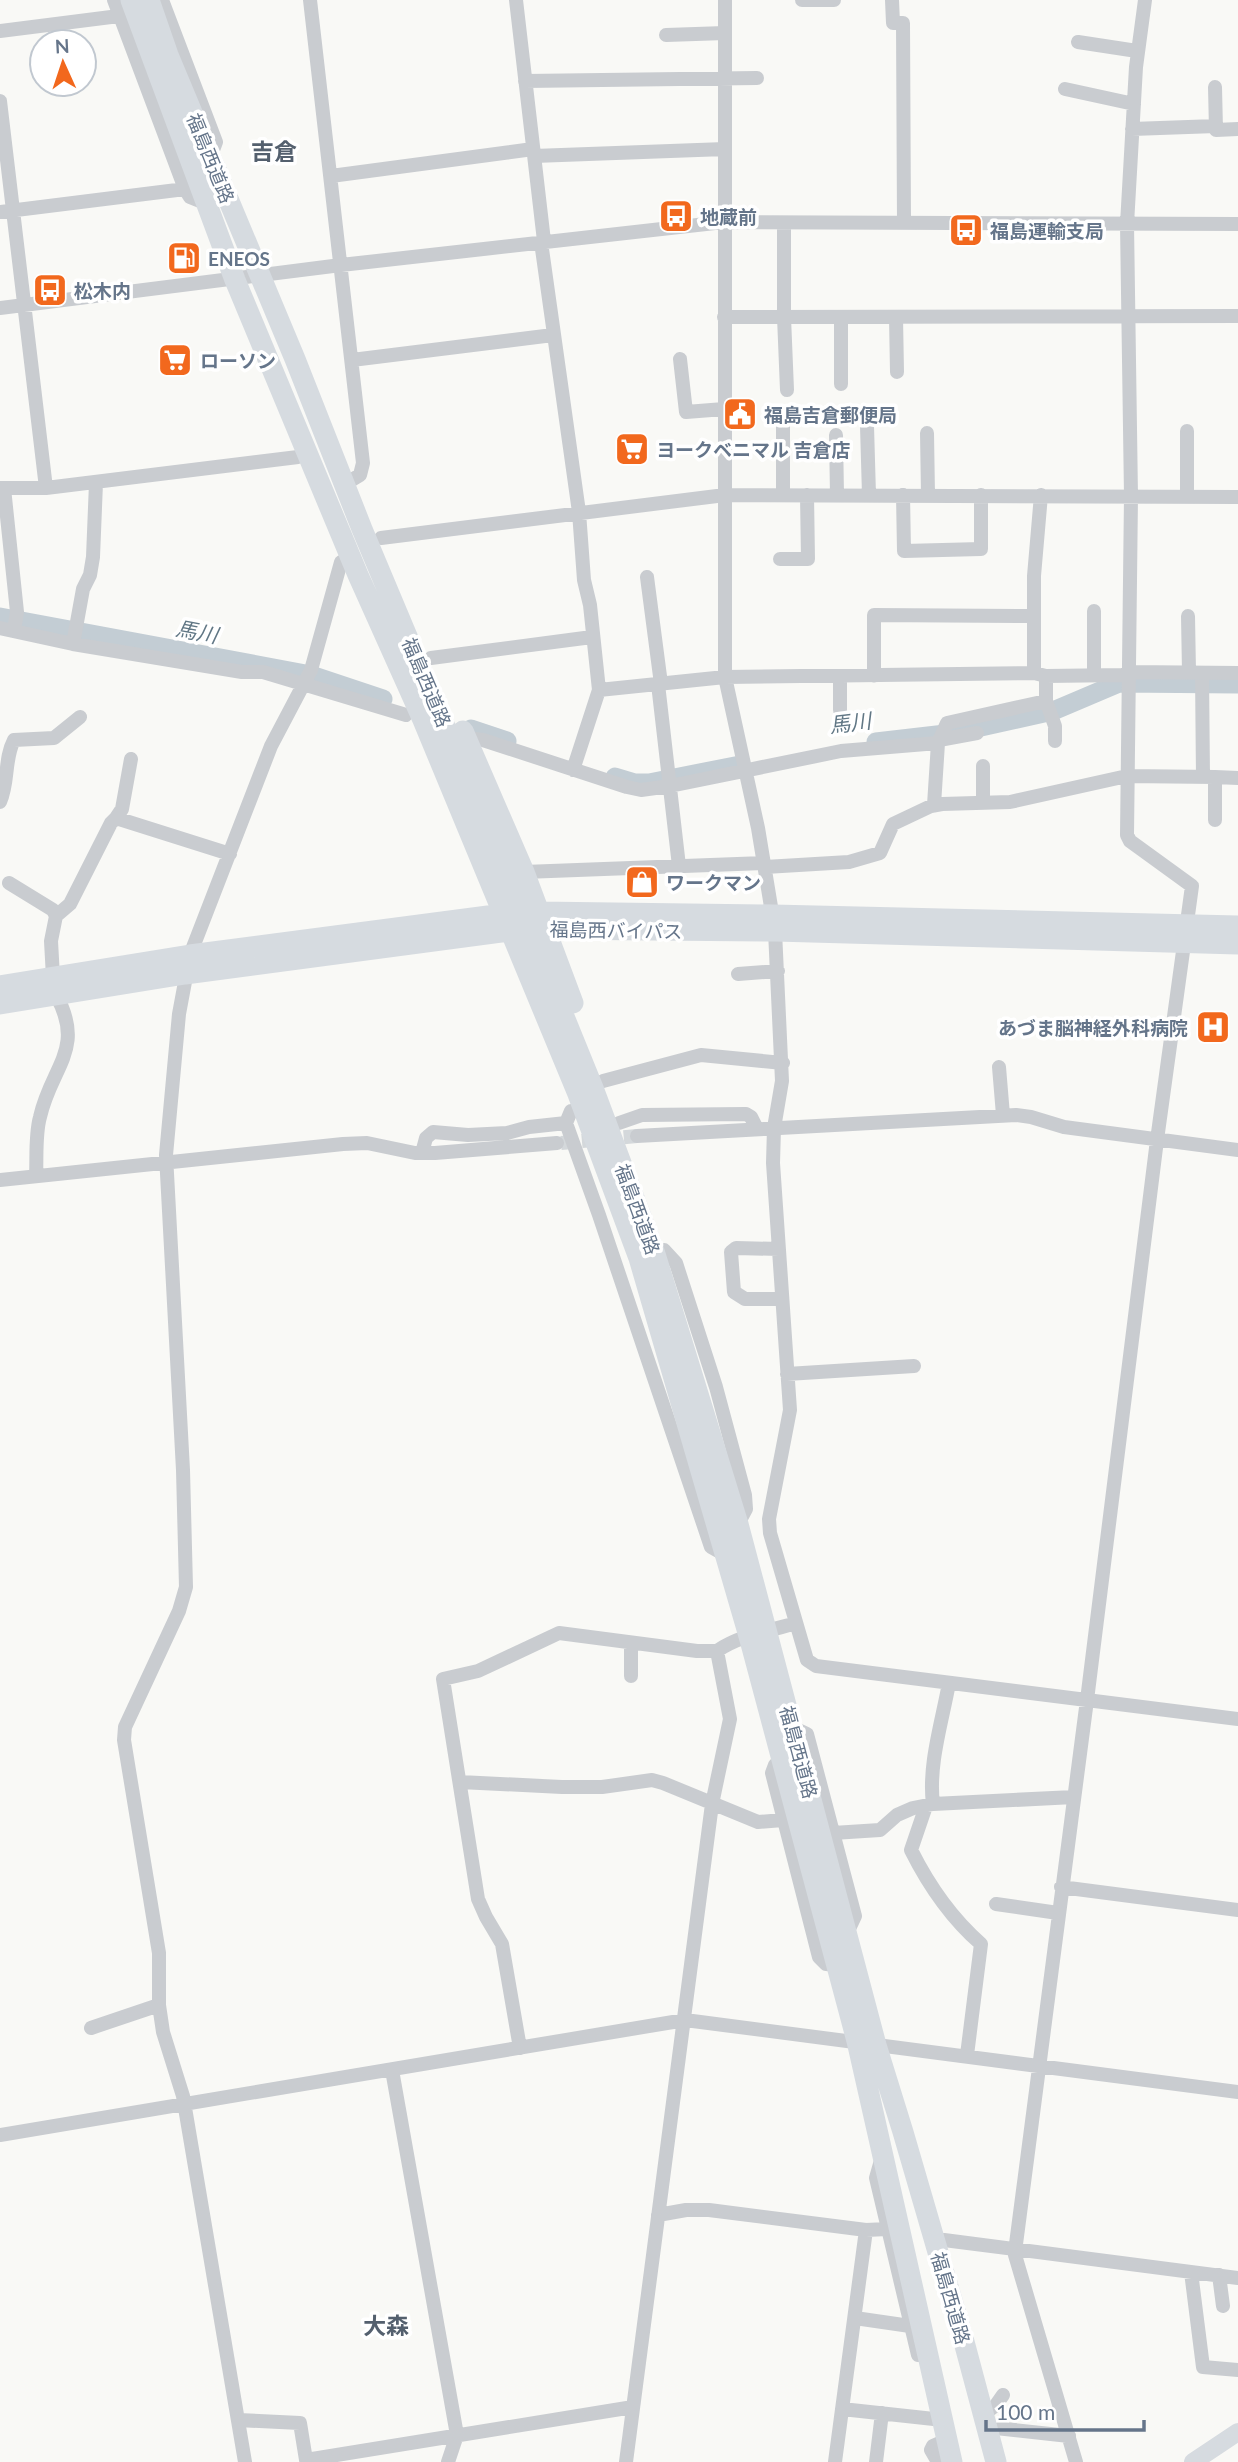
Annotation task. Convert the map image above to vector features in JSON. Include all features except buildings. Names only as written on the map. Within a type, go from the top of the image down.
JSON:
[{"type":"highway","name":"福島西道路","points":[[149,0],[168,55],[506,876],[528,954],[639,1258],[727,1556],[792,1727],[846,1933],[866,2043],[882,2155],[952,2462]]},
{"type":"highway","name":"福島西道路","points":[[125,8],[235,280],[423,720],[506,876]]},
{"type":"highway","points":[[276,377],[277,404],[298,457],[308,474],[326,494],[330,526],[341,562],[492,924],[568,1117],[594,1167],[671,1401],[693,1440]]},
{"type":"highway","points":[[345,484],[381,538],[466,738],[506,876],[542,921],[664,1250],[703,1370],[702,1402]]},
{"type":"highway","name":"福島西バイパス","points":[[0,1004],[55,986],[188,964],[492,924],[542,921],[774,923],[1186,934],[1238,944]]},
{"type":"highway","name":"福島西バイパス","points":[[1186,934],[1238,926]]},
{"type":"highway","name":"福島西道路","points":[[528,954],[593,1088],[655,1254],[702,1402],[738,1524],[781,1759],[837,1965],[866,2043],[904,2132],[996,2462]]},
{"type":"highway","name":"福島西バイパス","points":[[0,986],[55,986]]},
{"type":"main road","points":[[1193,2462],[1238,2432]]},
{"type":"street","points":[[114,0],[125,8],[185,189],[190,197],[205,203]]},
{"type":"street","points":[[162,0],[216,142],[210,158]]},
{"type":"street","points":[[310,0],[363,463],[360,475],[345,484]]},
{"type":"street","points":[[516,0],[553,335],[579,512],[584,580],[590,605],[599,690],[574,766]]},
{"type":"street","points":[[725,0],[725,677],[774,923],[783,1063],[774,1128],[773,1163],[790,1410],[769,1519],[770,1533],[807,1660],[816,1666],[1238,1719]]},
{"type":"street","points":[[802,0],[834,0]]},
{"type":"street","points":[[892,0],[892,23],[903,23],[904,223]]},
{"type":"street","points":[[1076,2462],[1015,2250],[1192,886],[1130,841],[1127,835],[1131,496],[1127,224],[1138,51],[1145,0]]},
{"type":"street","points":[[0,31],[125,8]]},
{"type":"street","points":[[666,35],[725,33]]},
{"type":"street","points":[[1078,42],[1138,51]]},
{"type":"street","points":[[525,81],[757,78]]},
{"type":"street","points":[[1214,87],[1216,130],[1238,130]]},
{"type":"street","points":[[1065,89],[1134,104]]},
{"type":"street","points":[[0,101],[7,211],[26,305],[46,488]]},
{"type":"street","points":[[1132,129],[1216,126]]},
{"type":"street","points":[[331,176],[533,153],[726,149]]},
{"type":"street","points":[[7,211],[185,189]]},
{"type":"street","points":[[0,308],[341,265],[724,222],[1238,224]]},
{"type":"street","points":[[784,223],[787,390]]},
{"type":"street","points":[[724,317],[1238,316]]},
{"type":"street","points":[[841,317],[841,384]]},
{"type":"street","points":[[896,317],[897,372]]},
{"type":"street","points":[[352,360],[553,335]]},
{"type":"street","points":[[680,359],[686,412],[724,409]]},
{"type":"street","points":[[783,425],[783,495]]},
{"type":"street","points":[[867,426],[869,495]]},
{"type":"street","points":[[1186,496],[1187,431]]},
{"type":"street","points":[[927,433],[928,495]]},
{"type":"street","points":[[836,435],[837,495]]},
{"type":"street","points":[[298,457],[46,488],[2,488],[12,624],[73,634],[242,672],[308,678],[406,715]]},
{"type":"street","points":[[73,634],[93,556],[96,482]]},
{"type":"street","points":[[381,538],[725,495],[1238,497]]},
{"type":"street","points":[[780,559],[808,559],[807,495]]},
{"type":"street","points":[[904,495],[904,551],[981,549],[981,495]]},
{"type":"street","points":[[1041,495],[1034,576],[1034,616],[1040,675],[1055,726],[1055,741]]},
{"type":"street","points":[[245,2462],[184,2105],[163,2032],[159,2005],[159,1953],[124,1740],[125,1727],[179,1611],[186,1587],[183,1469],[167,1161],[179,1014],[188,964],[271,746],[308,678],[341,562]]},
{"type":"street","points":[[646,577],[679,866]]},
{"type":"street","points":[[1094,611],[1094,675]]},
{"type":"street","points":[[874,676],[874,615],[1034,616]]},
{"type":"street","points":[[1188,616],[1215,820]]},
{"type":"street","points":[[431,658],[592,638]]},
{"type":"street","points":[[599,690],[725,677],[1122,675],[1129,680],[1198,678],[1238,673]]},
{"type":"street","points":[[839,676],[840,710]]},
{"type":"street","points":[[934,805],[940,737],[947,723],[1049,708]]},
{"type":"street","points":[[0,802],[7,782],[9,750],[14,740],[54,738],[80,717]]},
{"type":"street","points":[[466,738],[483,740],[574,766],[640,790],[668,781],[744,765],[977,733]]},
{"type":"street","points":[[56,916],[70,905],[111,823],[122,809],[131,759]]},
{"type":"street","points":[[982,766],[983,803]]},
{"type":"street","points":[[506,876],[679,866],[849,862],[880,853],[893,824],[934,805],[1010,802],[1127,776],[1238,778]]},
{"type":"street","points":[[116,818],[230,855]]},
{"type":"street","points":[[9,883],[53,910],[56,916],[51,941],[55,986],[65,1010],[69,1037],[39,1118],[36,1176]]},
{"type":"street","points":[[738,974],[778,971]]},
{"type":"street","points":[[603,1081],[701,1055],[783,1063]]},
{"type":"street","points":[[999,1067],[1003,1115]]},
{"type":"street","points":[[619,1123],[642,1115],[746,1114],[751,1117],[757,1129]]},
{"type":"street","points":[[637,1136],[1003,1115],[1031,1117],[1064,1127],[1238,1150]]},
{"type":"street","points":[[422,1153],[426,1138],[433,1132],[468,1135],[507,1133],[568,1117],[710,1547],[727,1556]]},
{"type":"street","points":[[0,1180],[167,1161],[367,1143],[422,1153],[557,1143]]},
{"type":"street","points":[[779,1249],[736,1248],[732,1252],[732,1284],[734,1292],[745,1299],[782,1299]]},
{"type":"street","points":[[664,1250],[676,1264],[716,1387],[745,1495],[746,1509],[738,1524]]},
{"type":"street","points":[[787,1374],[914,1366]]},
{"type":"street","points":[[520,2048],[502,1944],[478,1899],[443,1679],[478,1671],[559,1633],[697,1651],[717,1651],[726,1644],[796,1623]]},
{"type":"street","points":[[631,1643],[631,1676]]},
{"type":"street","points":[[626,2462],[712,1804],[730,1719],[717,1651]]},
{"type":"street","points":[[949,1683],[936,1749],[929,1805],[911,1850],[945,1907],[981,1944],[967,2056]]},
{"type":"street","points":[[792,1727],[807,1734],[855,1916],[846,1933]]},
{"type":"street","points":[[781,1759],[772,1773],[819,1957],[826,1964],[837,1965]]},
{"type":"street","points":[[460,1782],[601,1787],[652,1780],[758,1822],[783,1820]]},
{"type":"street","points":[[833,1833],[880,1830],[897,1815],[929,1805],[1073,1797]]},
{"type":"street","points":[[1061,1887],[1238,1910]]},
{"type":"street","points":[[996,1904],[1058,1913]]},
{"type":"street","points":[[91,2028],[159,2005]]},
{"type":"street","points":[[0,2135],[685,2020],[1238,2092]]},
{"type":"street","points":[[391,2070],[457,2435],[448,2462]]},
{"type":"street","points":[[904,2132],[915,2140],[944,2240],[969,2330],[963,2338]]},
{"type":"street","points":[[882,2155],[876,2178],[887,2229],[931,2408],[945,2430]]},
{"type":"street","points":[[658,2215],[687,2210],[709,2210],[866,2230],[887,2229]]},
{"type":"street","points":[[835,2462],[866,2230]]},
{"type":"street","points":[[944,2240],[1238,2278]]},
{"type":"street","points":[[1191,2272],[1203,2367],[1238,2370]]},
{"type":"street","points":[[1219,2276],[1223,2306]]},
{"type":"street","points":[[855,2318],[910,2326]]},
{"type":"street","points":[[1003,2395],[985,2421],[1069,2436]]},
{"type":"street","points":[[238,2420],[300,2423],[306,2460],[633,2407]]},
{"type":"street","points":[[842,2409],[882,2413],[945,2430]]},
{"type":"street","points":[[876,2462],[882,2413]]},
{"type":"street","points":[[938,2462],[932,2454],[933,2446],[945,2430]]},
{"type":"waterway","name":"馬川","points":[[0,617],[311,675],[383,699]]},
{"type":"waterway","name":"馬川","points":[[876,742],[954,733],[1053,711],[1119,683],[1238,684]]},
{"type":"waterway","name":"馬川","points":[[471,729],[507,741]]},
{"type":"waterway","name":"馬川","points":[[615,777],[635,783],[649,783],[740,765]]},
{"type":"tunnel","points":[[561,1143],[637,1136]]},
{"type":"place","name":"地蔵前","points":[[676,216]]},
{"type":"place","name":"福島運輸支局","points":[[966,230]]},
{"type":"place","name":"ENEOS","points":[[184,258]]},
{"type":"place","name":"松木内","points":[[50,290]]},
{"type":"place","name":"ローソン","points":[[175,360]]},
{"type":"place","name":"福島吉倉郵便局","points":[[740,414]]},
{"type":"place","name":"ヨークベニマル 吉倉店","points":[[632,449]]},
{"type":"place","name":"ワークマン","points":[[642,882]]},
{"type":"place","name":"あづま脳神経外科病院","points":[[1213,1027]]},
{"type":"district","name":"吉倉","points":[[274,151]]},
{"type":"district","name":"大森","points":[[386,2325]]}]
